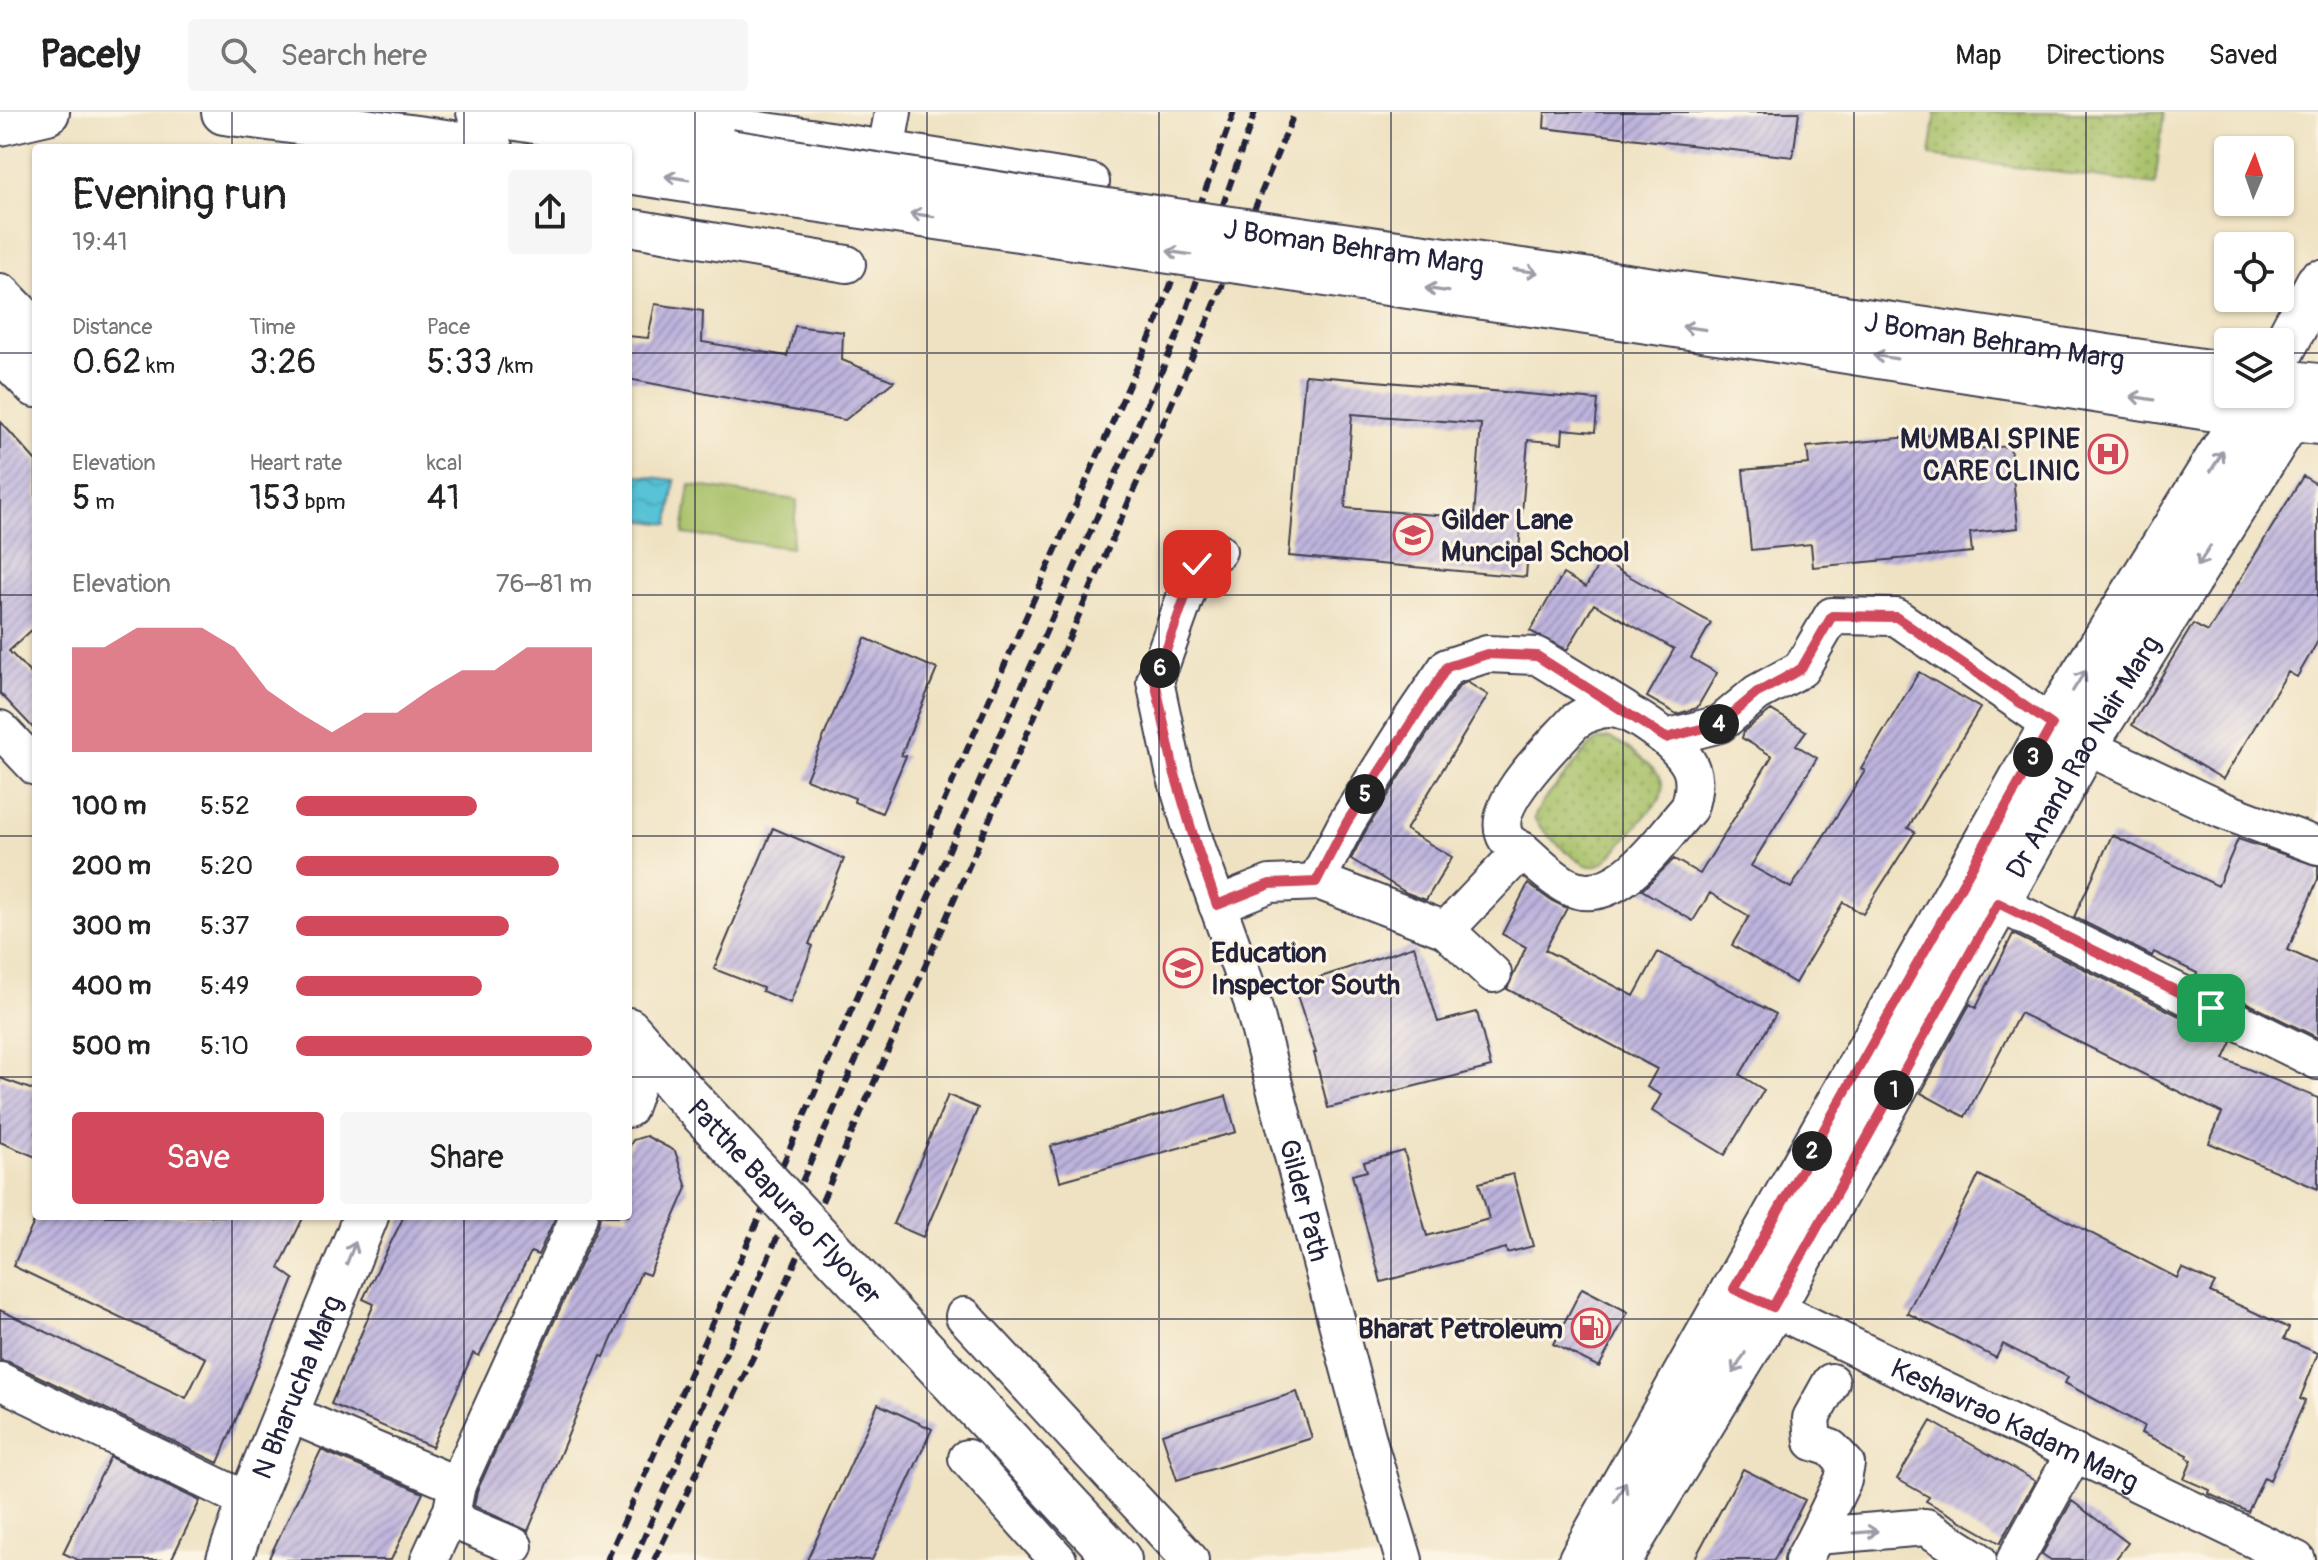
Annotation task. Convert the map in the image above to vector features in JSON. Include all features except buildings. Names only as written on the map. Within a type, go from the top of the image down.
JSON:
[{"type":"main road","points":[[224,112],[430,143]]},
{"type":"main road","name":"J Boman Behram Marg","points":[[479,112],[618,144]]},
{"type":"main road","name":"J Boman Behram Marg","points":[[632,147],[727,169],[2214,386]]},
{"type":"main road","name":"J Boman Behram Marg","points":[[632,171],[727,169]]},
{"type":"main road","points":[[2294,328],[2318,283]]},
{"type":"main road","points":[[0,296],[32,329]]},
{"type":"main road","name":"J Boman Behram Marg","points":[[1771,323],[2214,373]]},
{"type":"main road","points":[[0,348],[32,381]]},
{"type":"main road","name":"Dr Anand Rao Nair Marg","points":[[1581,1560],[1734,1289],[2068,735],[2285,408]]},
{"type":"main road","name":"Dr Anand Rao Nair Marg","points":[[1619,1560],[1773,1307],[1998,903],[2068,735]]},
{"type":"main road","name":"Patthe Bapurao Flyover","points":[[632,1035],[1119,1560]]},
{"type":"main road","name":"N Bharucha Marg","points":[[229,1560],[364,1220]]},
{"type":"street","points":[[624,112],[1091,182]]},
{"type":"street","points":[[886,150],[893,112]]},
{"type":"street","points":[[632,228],[847,264]]},
{"type":"street","name":"Gilder Path","points":[[1218,551],[1197,564],[1155,681],[1174,771],[1196,845],[1252,1001],[1371,1451],[1404,1560]]},
{"type":"street","points":[[1666,738],[1720,724],[1757,693],[1801,669],[1832,616],[1896,617],[2068,735],[2222,810],[2318,846]]},
{"type":"street","points":[[1316,882],[1347,822],[1447,667],[1487,654],[1537,656],[1625,710],[1666,738],[1684,755],[1692,768],[1695,780],[1689,808],[1624,879],[1598,892],[1583,891],[1552,876],[1507,840],[1502,832],[1508,803],[1516,789],[1574,722],[1585,715],[1609,708],[1625,710]]},
{"type":"street","points":[[0,729],[32,763]]},
{"type":"street","points":[[1446,930],[1522,850]]},
{"type":"street","points":[[1217,905],[1270,884],[1316,882],[1446,930],[1493,974]]},
{"type":"street","points":[[1998,903],[2318,1061]]},
{"type":"street","points":[[429,1560],[577,1220]]},
{"type":"street","name":"Keshavrao Kadam Marg","points":[[1734,1289],[2075,1452],[2303,1554]]},
{"type":"street","points":[[964,1316],[1190,1560]]},
{"type":"street","points":[[0,1381],[250,1502]]},
{"type":"street","points":[[1810,1548],[1843,1480],[1846,1464],[1831,1448],[1813,1442],[1811,1418],[1831,1382]]},
{"type":"street","points":[[287,1413],[453,1502],[514,1546]]},
{"type":"street","points":[[2015,1560],[2075,1452]]},
{"type":"street","points":[[967,1458],[1058,1560]]},
{"type":"street","points":[[1810,1548],[1926,1527],[1978,1560]]},
{"type":"green space","points":[[1936,112],[2164,112],[2155,185],[1930,156]]},
{"type":"green space","points":[[690,485],[797,500],[791,548],[683,534]]},
{"type":"green space","points":[[1609,738],[1629,749],[1652,768],[1661,779],[1662,789],[1660,799],[1608,859],[1590,866],[1559,846],[1534,818],[1541,804],[1589,747],[1598,740]]},
{"type":"water","points":[[632,475],[675,480],[669,524],[632,519]]},
{"type":"railway","points":[[607,1560],[1157,322],[1234,112]]},
{"type":"railway","points":[[634,1560],[1179,332],[1255,112]]},
{"type":"railway","points":[[654,1560],[759,1345],[1200,339],[1295,112]]},
{"type":"place","name":"MUMBAI SPINE CARE CLINIC","points":[[2108,454]]},
{"type":"place","name":"Gilder Lane Muncipal School","points":[[1413,535]]},
{"type":"place","name":"Education Inspector South","points":[[1183,968]]},
{"type":"place","name":"Bharat Petroleum","points":[[1591,1328]]},
{"type":"route","points":[[1197,564],[1155,681],[1174,771],[1217,905],[1270,884],[1316,882],[1347,822],[1447,667],[1487,654],[1537,656],[1666,738],[1720,724],[1757,693],[1801,669],[1832,616],[1896,617],[2052,725],[1734,1289],[1773,1307],[1998,903],[2211,1008]]}]
